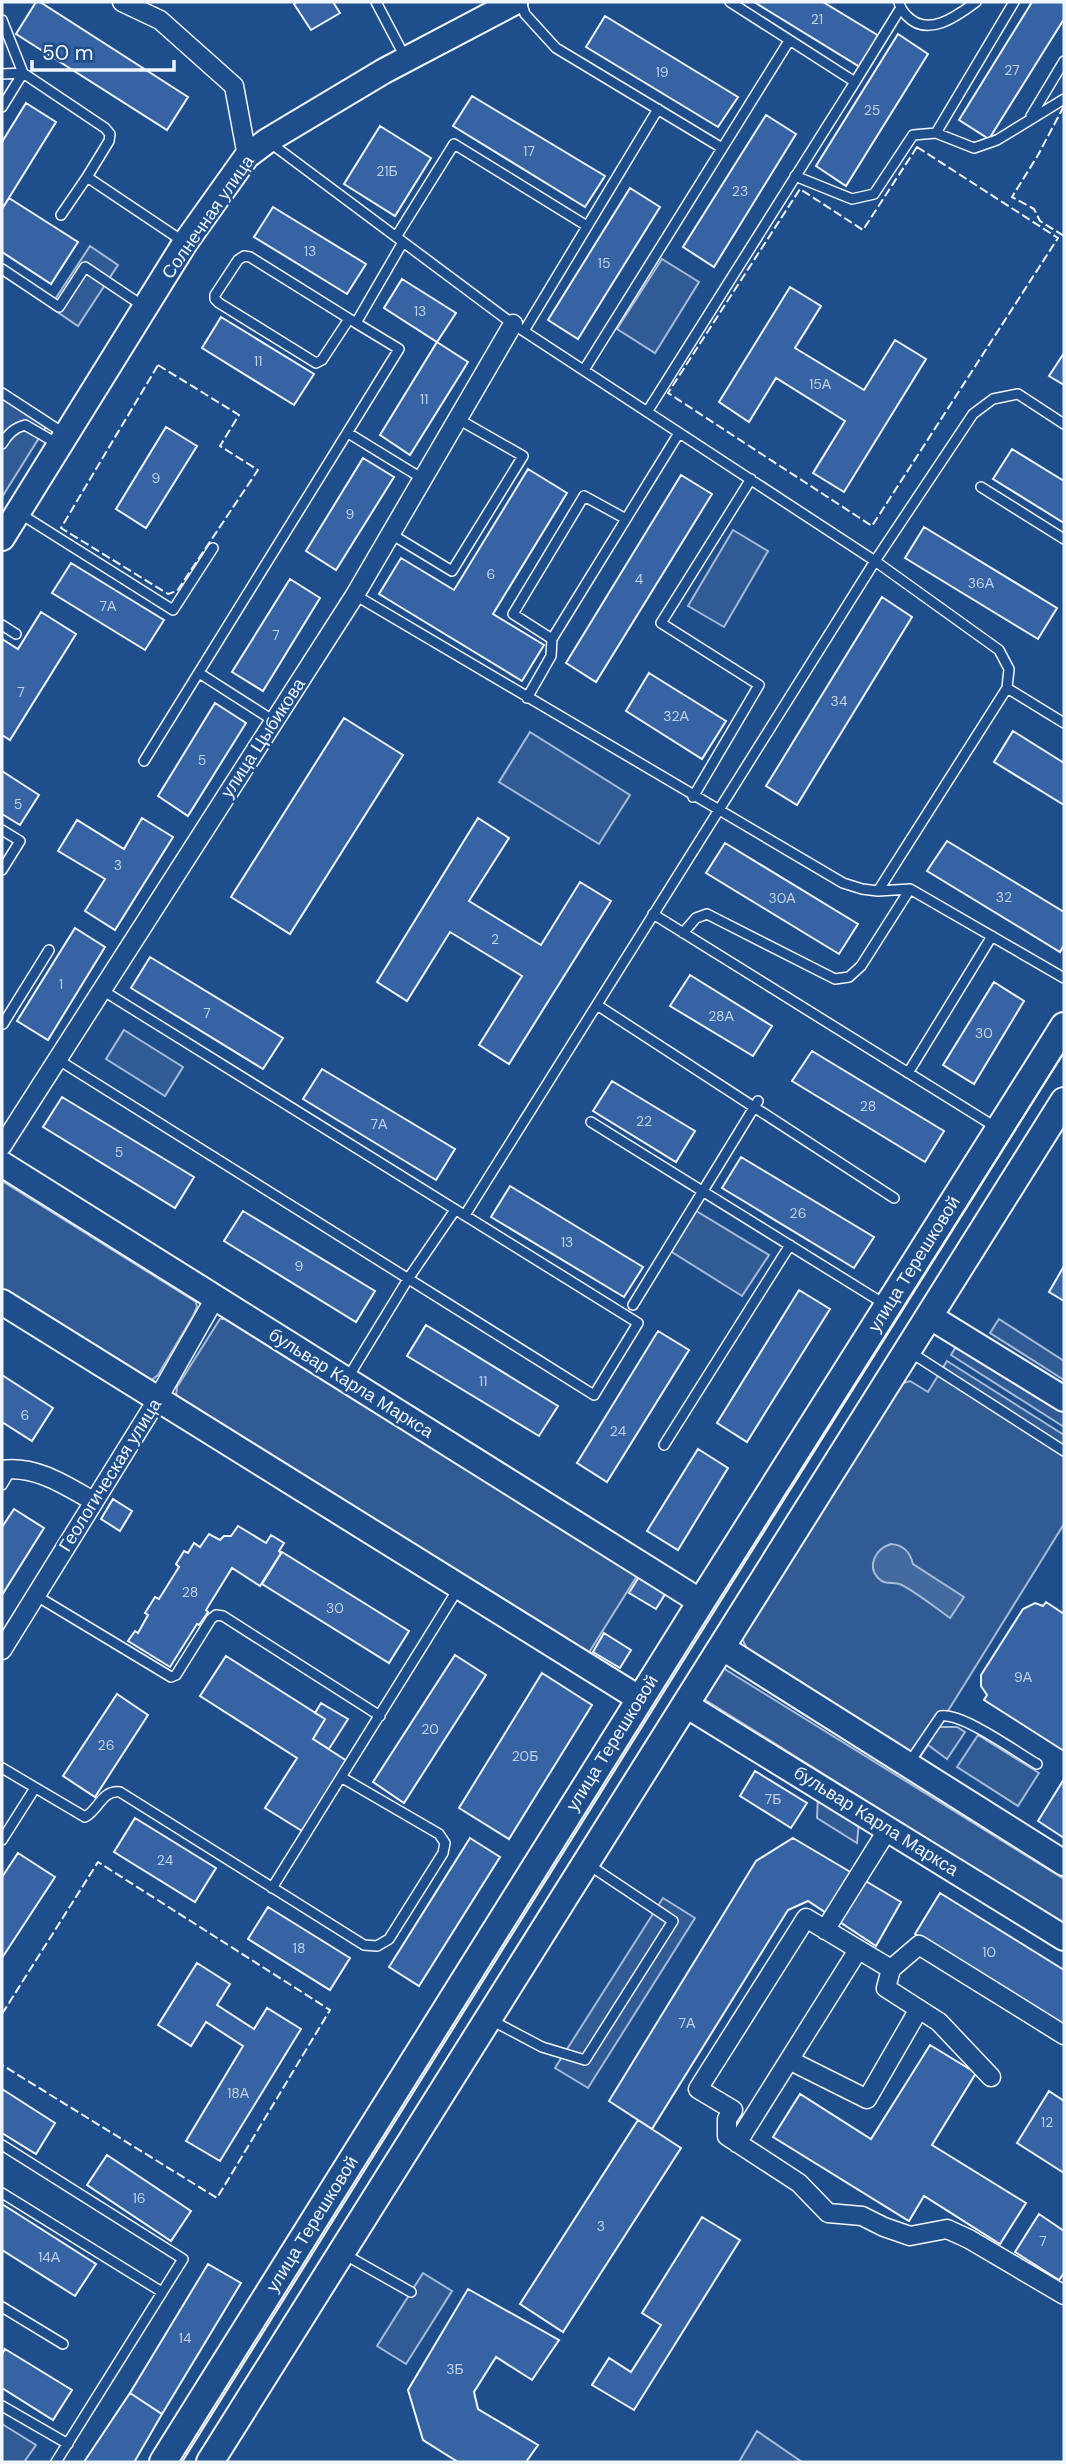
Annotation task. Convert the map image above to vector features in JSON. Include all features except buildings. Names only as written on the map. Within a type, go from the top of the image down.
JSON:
[{"type":"main road","name":"улица Терешковой","points":[[163,2462],[1064,1026]]},
{"type":"main road","points":[[210,2462],[1064,1101]]},
{"type":"main road","points":[[891,1300],[929,1316]]},
{"type":"street","points":[[122,2],[160,20],[234,86],[247,156]]},
{"type":"street","name":"Солнечная улица","points":[[2,538],[185,243],[247,156],[267,141],[407,59],[515,2]]},
{"type":"street","name":"улица Цыбикова","points":[[2,1146],[355,596],[458,419],[519,328]]},
{"type":"street","name":"бульвар Карла Маркса","points":[[2,1164],[701,1602]]},
{"type":"street","name":"Геологическая улица","points":[[2,1650],[157,1400],[215,1298]]},
{"type":"street","points":[[2,1302],[640,1699]]},
{"type":"street","points":[[929,1316],[1064,1399]]},
{"type":"street","points":[[7,1469],[37,1472],[93,1501]]},
{"type":"street","points":[[723,1648],[1064,1863]]},
{"type":"street","name":"бульвар Карла Маркса","points":[[686,1705],[1064,1938]]},
{"type":"street","points":[[825,1930],[888,1829]]},
{"type":"street","points":[[751,2120],[698,2089],[806,1918],[891,1969]]},
{"type":"street","points":[[991,2077],[939,2022],[886,1988],[891,1969],[919,1945],[1064,2035]]},
{"type":"street","points":[[737,2143],[858,1950]]},
{"type":"street","points":[[789,2060],[867,2099],[919,2009]]},
{"type":"street","points":[[733,2110],[727,2119],[727,2136],[799,2183],[828,2213],[862,2216],[910,2236],[947,2229],[1064,2295]]},
{"type":"lane","points":[[376,2],[407,59]]},
{"type":"lane","points":[[521,2],[525,14],[556,48],[722,148]]},
{"type":"lane","points":[[730,2],[855,82]]},
{"type":"lane","points":[[647,412],[855,82],[899,5],[912,21],[935,25],[954,18],[975,2]]},
{"type":"lane","points":[[936,133],[1014,2]]},
{"type":"lane","points":[[2,20],[23,73],[110,134],[109,141],[61,215]]},
{"type":"lane","points":[[584,370],[789,41]]},
{"type":"lane","points":[[1029,119],[1064,61]]},
{"type":"lane","points":[[2,74],[23,73]]},
{"type":"lane","points":[[2,107],[23,73]]},
{"type":"lane","points":[[795,176],[852,199],[874,194],[913,135],[936,133],[974,148],[997,140],[1064,99]]},
{"type":"lane","points":[[519,328],[587,226],[658,109]]},
{"type":"lane","points":[[267,141],[519,328],[875,561],[999,650],[1009,670],[1007,688],[878,891]]},
{"type":"lane","points":[[144,761],[399,349],[352,321],[250,257],[244,256],[238,260],[215,299],[316,363],[323,360],[352,321],[454,144],[587,226]]},
{"type":"lane","points":[[87,177],[185,243]]},
{"type":"lane","points":[[2,269],[59,307],[85,267],[145,308]]},
{"type":"lane","points":[[2,393],[63,440]]},
{"type":"lane","points":[[464,1215],[875,561],[973,414],[993,399],[1018,394],[1064,424]]},
{"type":"lane","points":[[391,534],[452,571],[523,456],[458,419]]},
{"type":"lane","points":[[2,444],[8,435],[25,425],[63,440]]},
{"type":"lane","points":[[348,433],[423,479]]},
{"type":"lane","points":[[527,698],[551,656],[552,639],[679,433]]},
{"type":"lane","points":[[693,797],[759,685],[661,623],[751,480]]},
{"type":"lane","points":[[981,487],[1064,539]]},
{"type":"lane","points":[[552,639],[513,614],[584,496],[626,519]]},
{"type":"lane","points":[[18,512],[173,610],[213,548]]},
{"type":"lane","points":[[355,596],[843,883],[878,891],[910,888],[1064,978]]},
{"type":"lane","points":[[2,625],[16,634]]},
{"type":"lane","points":[[199,673],[274,720]]},
{"type":"lane","points":[[1007,688],[1064,723]]},
{"type":"lane","points":[[2,830],[20,841],[2,870]]},
{"type":"lane","points":[[683,933],[696,918],[707,914],[835,979],[849,977],[861,966],[910,888]]},
{"type":"lane","points":[[653,914],[999,1129]]},
{"type":"lane","points":[[908,1073],[992,936]]},
{"type":"lane","points":[[2,1023],[49,950]]},
{"type":"lane","points":[[57,1059],[594,1395],[638,1324],[102,989]]},
{"type":"lane","points":[[597,1004],[756,1105],[894,1198]]},
{"type":"lane","points":[[633,1305],[756,1105]]},
{"type":"lane","points":[[590,1122],[790,1245],[891,1300]]},
{"type":"lane","points":[[346,1381],[408,1279],[456,1210]]},
{"type":"lane","points":[[664,1446],[790,1245]]},
{"type":"lane","points":[[907,1350],[1064,1451]]},
{"type":"lane","points":[[2,1485],[7,1469]]},
{"type":"lane","points":[[272,1888],[459,1587]]},
{"type":"lane","points":[[35,1595],[170,1677],[176,1675],[211,1619],[216,1615],[223,1616],[380,1716]]},
{"type":"lane","points":[[908,1765],[932,1726],[941,1716],[948,1715],[973,1726],[1037,1765]]},
{"type":"lane","points":[[2,1768],[85,1817],[112,1791],[120,1792],[364,1945],[377,1946],[389,1939],[443,1853],[445,1843],[439,1834],[341,1776]]},
{"type":"lane","points":[[2,1840],[35,1788]]},
{"type":"lane","points":[[489,2019],[542,2047],[584,2060],[673,1921],[586,1863]]},
{"type":"lane","points":[[2,2145],[183,2259],[56,2462]]},
{"type":"lane","points":[[2,2193],[162,2292]]},
{"type":"lane","points":[[342,2253],[411,2292]]},
{"type":"lane","points":[[2,2307],[62,2344]]},
{"type":"lane","points":[[2,2406],[68,2444]]},
{"type":"shaded area","points":[[90,246],[118,265],[78,326],[50,307]]},
{"type":"shaded area","points":[[662,259],[699,282],[655,353],[617,329]]},
{"type":"shaded area","points":[[4,395],[49,422],[2,497],[2,399]]},
{"type":"shaded area","points":[[733,530],[768,551],[724,627],[688,606]]},
{"type":"shaded area","points":[[530,732],[630,795],[599,844],[499,782]]},
{"type":"shaded area","points":[[124,1030],[183,1067],[165,1096],[106,1059]]},
{"type":"shaded area","points":[[2,1181],[196,1302],[193,1316],[158,1375],[152,1380],[147,1381],[2,1290]]},
{"type":"shaded area","points":[[693,1209],[769,1255],[742,1296],[667,1249]]},
{"type":"shaded area","points":[[220,1319],[227,1319],[640,1571],[588,1654],[176,1396],[177,1387]]},
{"type":"shaded area","points":[[999,1319],[1064,1361],[1064,1380],[990,1333]]},
{"type":"shaded area","points":[[959,1342],[1064,1409],[1064,1427],[951,1355]]},
{"type":"shaded area","points":[[947,1361],[1064,1435],[1064,1524],[938,1727],[957,1727],[965,1732],[947,1759],[928,1745],[918,1760],[747,1649],[741,1636],[900,1384],[910,1381],[928,1392]]},
{"type":"shaded area","points":[[891,1544],[903,1548],[913,1564],[964,1597],[950,1618],[903,1586],[878,1578],[873,1563],[881,1549]]},
{"type":"shaded area","points":[[723,1668],[1064,1879],[1064,1925],[704,1699]]},
{"type":"shaded area","points":[[978,1735],[1039,1773],[1018,1806],[957,1767]]},
{"type":"shaded area","points":[[818,1795],[859,1821],[857,1843],[817,1818]]},
{"type":"shaded area","points":[[663,1898],[695,1918],[588,2088],[555,2068]]},
{"type":"shaded area","points":[[423,2273],[452,2291],[406,2364],[377,2346]]},
{"type":"shaded area","points":[[2,2424],[36,2445],[24,2462],[2,2462]]},
{"type":"shaded area","points":[[757,2431],[802,2462],[739,2462]]},
{"type":"tram line","points":[[182,2462],[1064,1052]]},
{"type":"fence","points":[[1064,106],[1012,197],[1034,209],[1040,221],[1064,236]]},
{"type":"fence","points":[[917,147],[1058,238],[872,526],[668,393],[800,189],[863,230],[917,147]]},
{"type":"fence","points":[[158,365],[239,415],[220,446],[258,470],[177,591],[168,594],[61,528],[158,365]]},
{"type":"fence","points":[[2,2014],[98,1862],[330,2010],[217,2198],[2,2065]]}]
